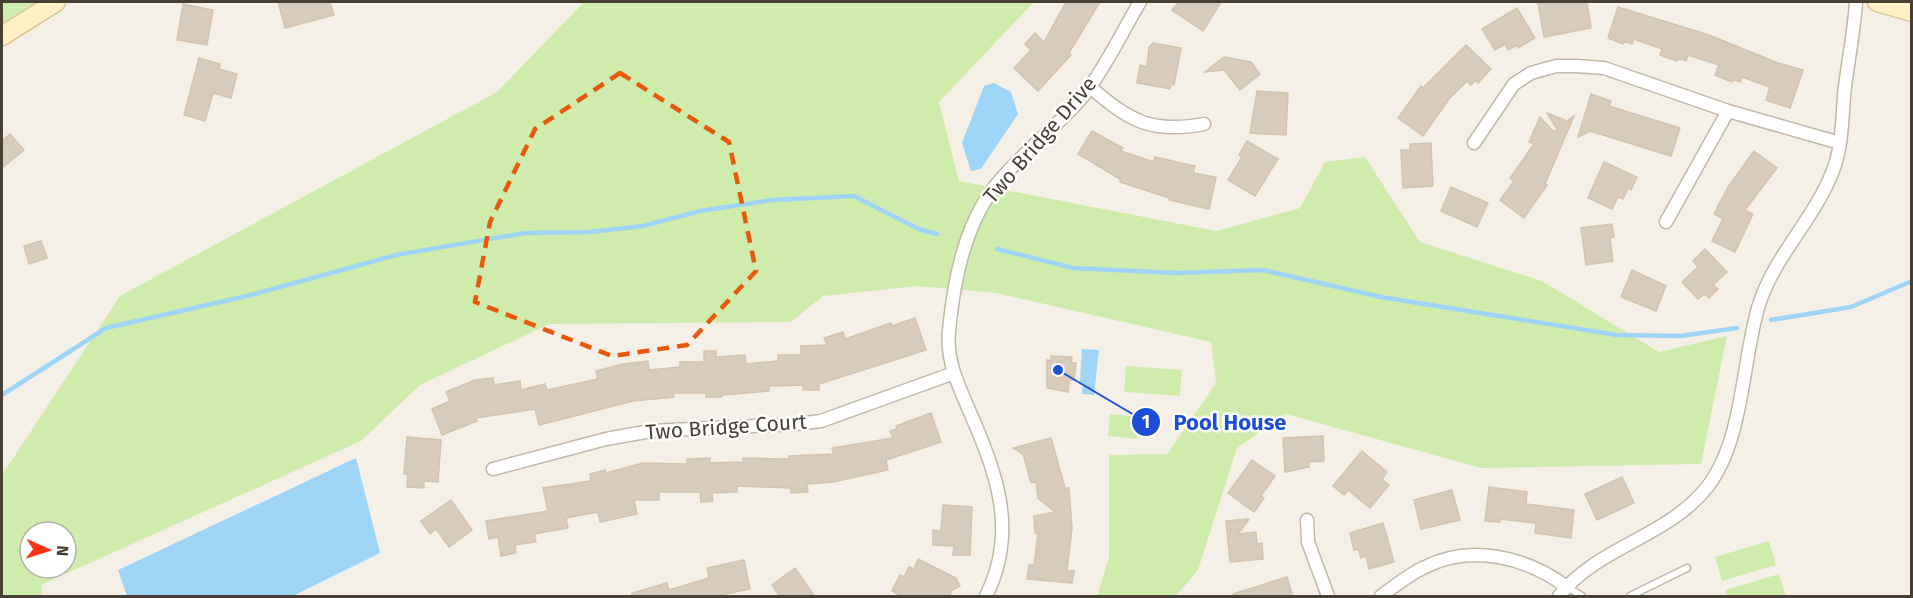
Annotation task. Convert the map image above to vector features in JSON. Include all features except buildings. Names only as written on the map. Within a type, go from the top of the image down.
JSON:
[{"type":"street","points":[[2,36],[56,2]]},
{"type":"street","name":"Two Bridge Drive","points":[[986,597],[1001,549],[1000,493],[991,461],[954,373],[948,342],[964,251],[978,211],[1000,180],[1090,87],[1140,2]]},
{"type":"street","points":[[1381,597],[1424,567],[1454,557],[1468,556],[1497,557],[1525,563],[1563,592],[1599,561],[1676,518],[1715,476],[1730,439],[1763,294],[1776,265],[1827,183],[1840,143],[1856,2]]},
{"type":"street","points":[[1877,2],[1911,12]]},
{"type":"street","points":[[1474,143],[1514,84],[1531,73],[1556,66],[1604,68],[1728,111],[1840,143]]},
{"type":"street","points":[[1090,87],[1116,108],[1144,124],[1167,128],[1204,124]]},
{"type":"street","points":[[1666,222],[1728,111]]},
{"type":"street","name":"Two Bridge Court","points":[[494,469],[644,432],[822,421],[954,373]]},
{"type":"street","points":[[1307,520],[1308,542],[1328,597]]},
{"type":"lane","points":[[1630,597],[1687,568]]},
{"type":"lane","points":[[1563,592],[1582,597]]},
{"type":"highlighted area","points":[[620,73],[729,142],[756,271],[687,345],[612,356],[475,302],[490,222],[535,129]]},
{"type":"green space","points":[[2,2],[41,2],[2,27]]},
{"type":"green space","points":[[584,2],[1034,2],[939,102],[959,181],[1216,231],[1300,208],[1325,162],[1365,157],[1420,242],[1542,281],[1659,352],[1727,336],[1701,464],[1481,468],[1286,414],[1237,448],[1198,570],[1176,596],[1097,596],[1109,557],[1109,455],[1167,454],[1216,383],[1211,342],[996,293],[917,286],[823,296],[791,322],[549,324],[420,385],[361,441],[78,568],[78,520],[18,520],[18,580],[52,580],[41,585],[42,596],[2,596],[2,475],[120,296],[497,92]]},
{"type":"green space","points":[[1126,366],[1182,370],[1180,396],[1124,392]]},
{"type":"green space","points":[[1110,414],[1139,417],[1137,439],[1108,436]]},
{"type":"green space","points":[[1769,541],[1776,565],[1722,581],[1715,557]]},
{"type":"green space","points":[[1779,574],[1786,596],[1727,596],[1725,590]]},
{"type":"water","points":[[994,83],[1011,92],[1018,114],[981,169],[971,171],[962,143],[984,86]]},
{"type":"water","points":[[1082,349],[1099,350],[1094,395],[1082,394],[1083,383],[1080,382]]},
{"type":"water","points":[[356,458],[380,553],[293,596],[127,596],[118,570]]},
{"type":"waterway","points":[[2,395],[106,328],[251,295],[396,255],[525,233],[589,232],[643,226],[700,211],[772,200],[854,196],[921,230],[937,234]]},
{"type":"waterway","points":[[997,249],[1073,268],[1176,273],[1263,270],[1381,297],[1617,335],[1681,336],[1737,328]]},
{"type":"waterway","points":[[1771,320],[1851,307],[1912,281]]},
{"type":"place","name":"Pool House","points":[[1058,370]]}]
